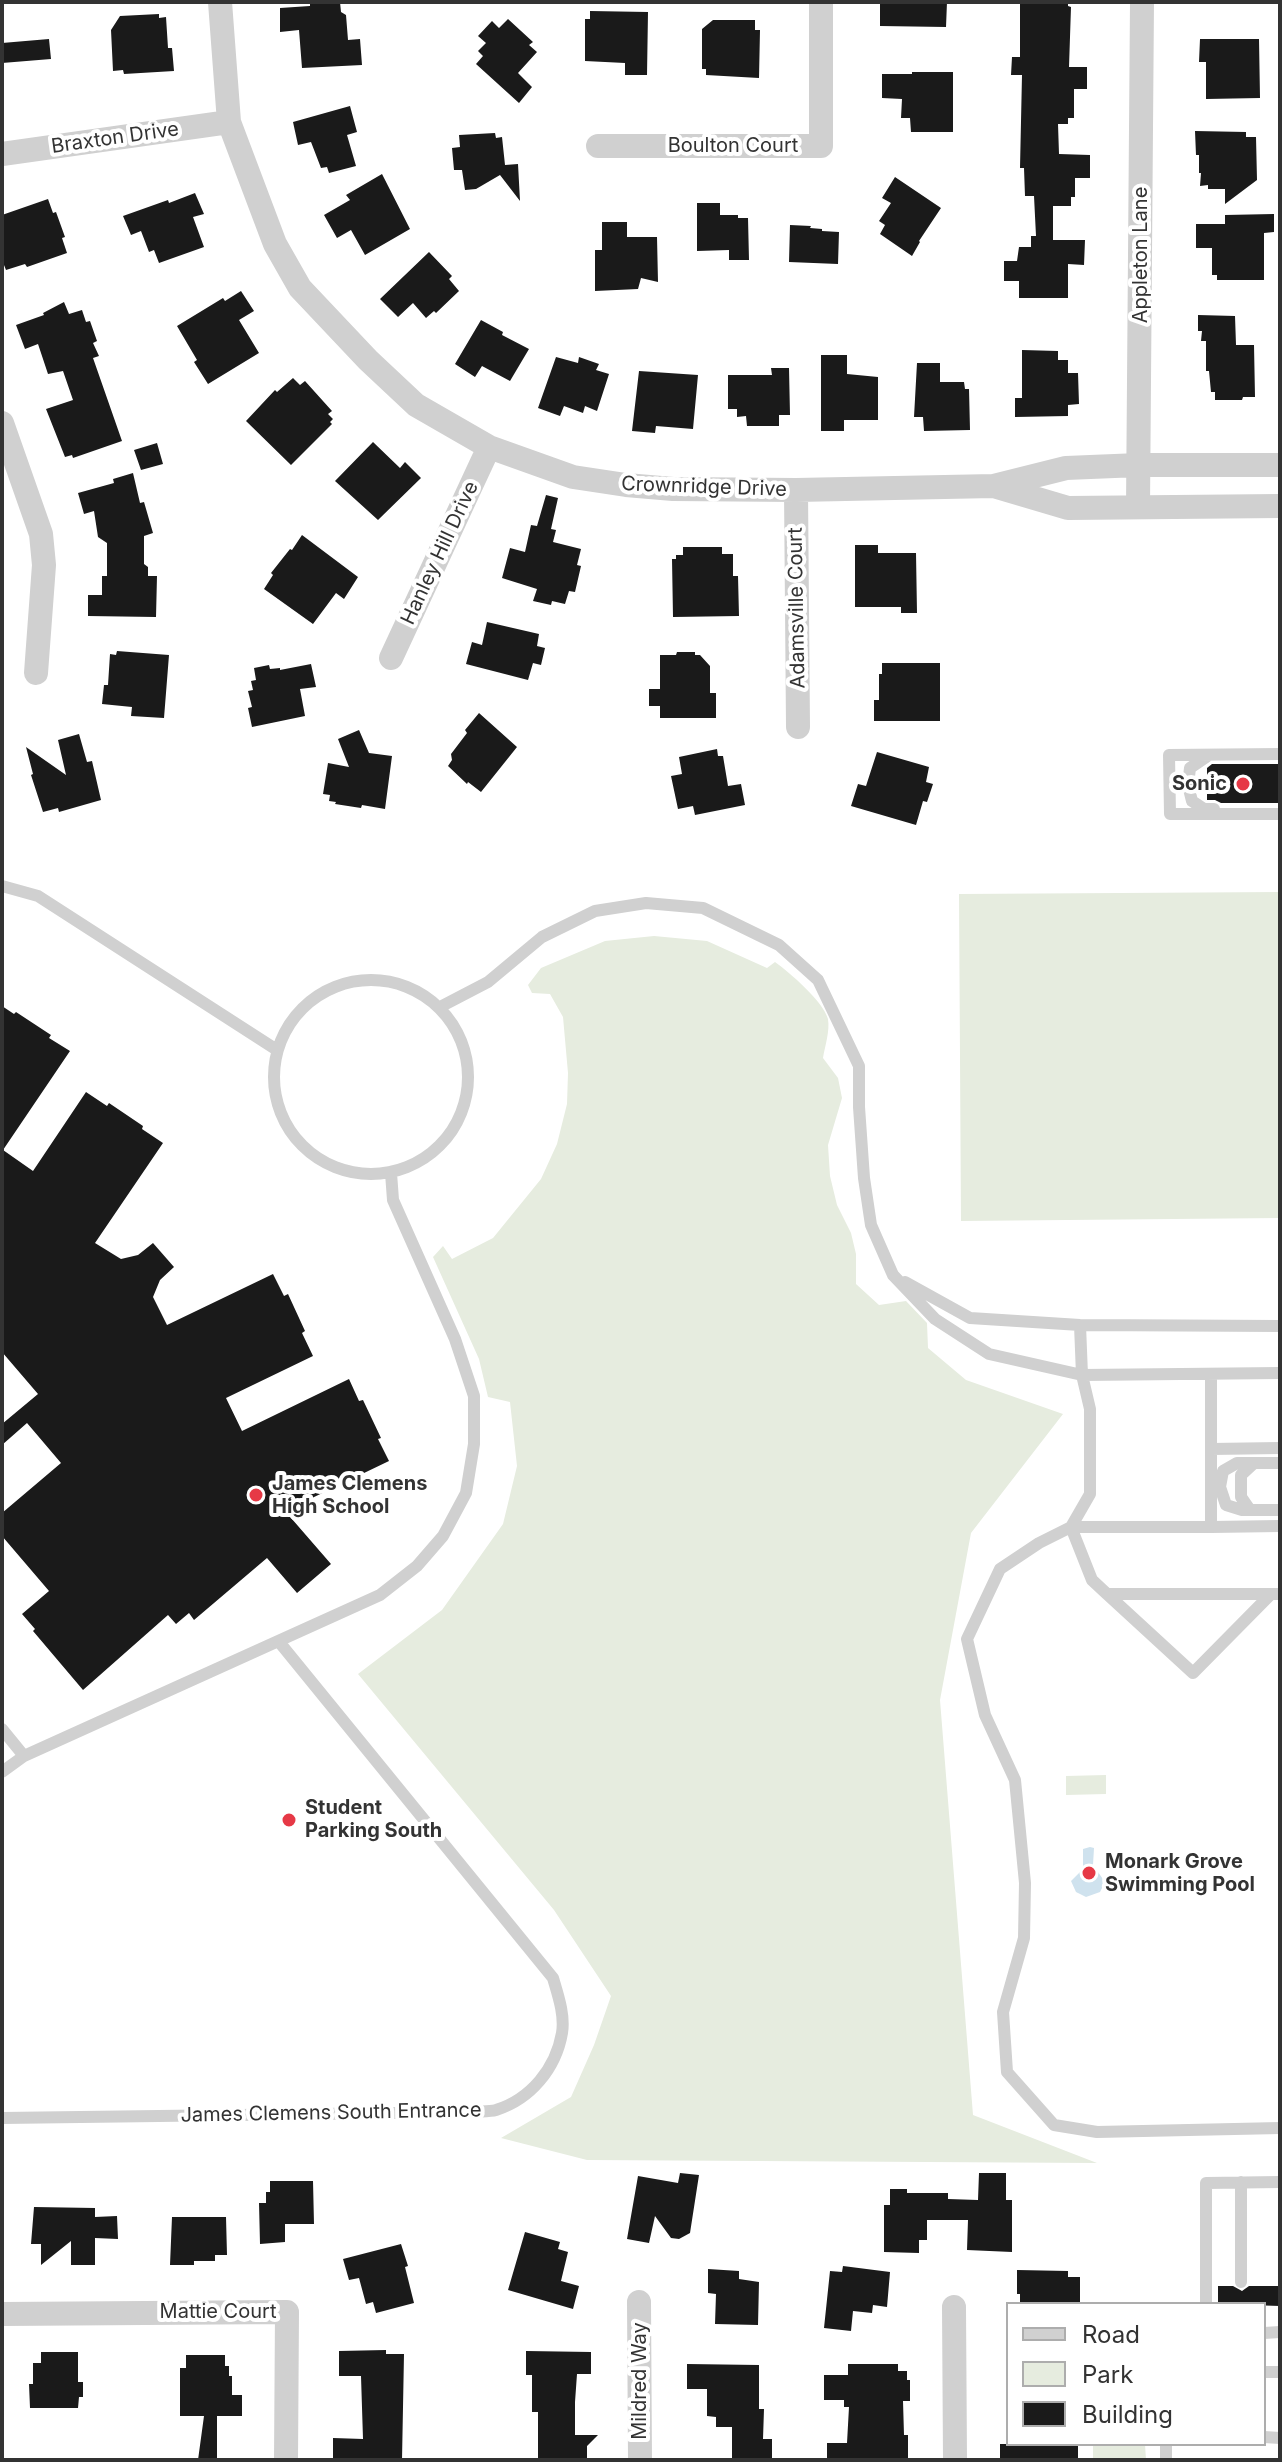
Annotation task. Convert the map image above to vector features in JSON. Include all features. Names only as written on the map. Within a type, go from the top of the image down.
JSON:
[{"type":"street","name":"Crownridge Drive","points":[[220,2],[229,122],[275,244],[300,288],[368,360],[416,405],[489,447],[573,477],[673,489],[994,486],[1066,468],[1280,465]]},
{"type":"street","name":"Boulton Court","points":[[598,146],[821,146],[821,2]]},
{"type":"street","name":"Appleton Lane","points":[[1138,507],[1142,2]]},
{"type":"street","name":"Braxton Drive","points":[[2,154],[229,122]]},
{"type":"street","points":[[2,423],[41,534],[44,565],[36,673]]},
{"type":"street","name":"Hanley Hill Drive","points":[[391,658],[489,447]]},
{"type":"street","name":"Crownridge Drive","points":[[994,486],[1068,508],[1280,506]]},
{"type":"street","name":"Adamsville Court","points":[[796,490],[798,727]]},
{"type":"street","name":"Mildred Way","points":[[639,2302],[640,2460]]},
{"type":"street","points":[[954,2307],[955,2460]]},
{"type":"street","name":"Mattie Court","points":[[2,2314],[287,2312],[286,2460]]},
{"type":"lane","points":[[1280,754],[1169,755],[1170,814],[1280,812]]},
{"type":"lane","points":[[1209,755],[1190,768],[1188,785],[1192,801],[1204,809],[1280,812]]},
{"type":"lane","points":[[2,886],[38,896],[277,1050]]},
{"type":"lane","points":[[440,1007],[488,982],[542,937],[595,911],[646,903],[703,908],[779,945],[818,980],[859,1066],[864,1178],[871,1225],[893,1275],[935,1319],[989,1354],[1082,1375],[1280,1373]]},
{"type":"lane","points":[[380,979],[412,988],[440,1007],[458,1032],[468,1060],[469,1090],[460,1119],[443,1144],[419,1162],[391,1173],[358,1174],[326,1164],[299,1143],[281,1116],[273,1083],[277,1050],[291,1020],[316,996],[346,982],[380,979]]},
{"type":"lane","points":[[2,1772],[24,1756],[280,1643],[380,1595],[417,1566],[443,1536],[466,1493],[474,1444],[474,1396],[455,1339],[393,1200],[391,1173]]},
{"type":"lane","points":[[893,1275],[970,1318],[1080,1325],[1280,1326]]},
{"type":"lane","points":[[1071,1527],[1090,1494],[1090,1409],[1082,1375],[1080,1325]]},
{"type":"lane","points":[[1211,1374],[1211,1527]]},
{"type":"lane","points":[[1211,1449],[1280,1448]]},
{"type":"lane","points":[[1280,1463],[1237,1463],[1223,1471],[1220,1487],[1226,1505],[1242,1510],[1280,1510]]},
{"type":"lane","points":[[1250,1510],[1241,1497],[1241,1475],[1254,1463]]},
{"type":"lane","points":[[1280,1526],[1071,1527],[1039,1543],[1000,1569],[967,1639],[985,1715],[1015,1780],[1025,1883],[1024,1938],[1003,2012],[1007,2072],[1054,2125],[1097,2132],[1280,2128]]},
{"type":"lane","points":[[1071,1527],[1092,1580],[1193,1673],[1276,1594]]},
{"type":"lane","points":[[1107,1594],[1276,1594]]},
{"type":"lane","name":"James Clemens South Entrance","points":[[2,2118],[478,2112],[497,2110],[534,2089],[554,2061],[563,2031],[561,2004],[553,1978],[280,1643]]},
{"type":"lane","points":[[2,1729],[24,1756]]},
{"type":"lane","points":[[1241,2182],[1241,2282]]},
{"type":"lane","points":[[1206,2302],[1206,2183],[1280,2182]]},
{"type":"green space","points":[[1280,892],[1280,1218],[961,1221],[959,894]]},
{"type":"green space","points":[[654,936],[707,941],[767,968],[775,962],[813,996],[828,1019],[823,1058],[838,1078],[842,1098],[828,1145],[830,1176],[837,1205],[851,1233],[856,1254],[856,1284],[879,1305],[906,1301],[927,1323],[928,1348],[966,1380],[1063,1414],[971,1533],[940,1700],[973,2115],[1097,2163],[587,2160],[501,2138],[571,2097],[611,1996],[554,1910],[358,1674],[442,1610],[503,1524],[517,1466],[510,1402],[488,1397],[479,1359],[433,1257],[443,1246],[452,1259],[493,1238],[541,1179],[557,1144],[567,1104],[568,1073],[563,1017],[550,994],[532,993],[528,985],[541,968],[605,941]]},
{"type":"green space","points":[[1106,1775],[1106,1794],[1066,1795],[1066,1776]]},
{"type":"green space","points":[[1093,2446],[1145,2446],[1146,2460],[1093,2460]]},
{"type":"water","name":"Monark Grove Swimming Pool","points":[[1094,1848],[1093,1865],[1105,1882],[1100,1892],[1086,1897],[1076,1892],[1071,1881],[1083,1869],[1083,1849]]},
{"type":"building","points":[[310,2],[340,2],[341,12],[346,15],[348,40],[360,39],[362,65],[302,68],[299,30],[280,32],[280,8],[310,6]]},
{"type":"building","points":[[947,2],[946,27],[880,26],[880,3]]},
{"type":"building","points":[[1020,2],[1068,2],[1071,7],[1069,67],[1087,67],[1087,89],[1074,89],[1074,118],[1068,118],[1068,124],[1058,124],[1059,154],[1090,155],[1090,178],[1075,178],[1075,197],[1071,197],[1071,206],[1053,206],[1053,240],[1085,240],[1084,265],[1068,264],[1068,298],[1019,298],[1019,281],[1004,281],[1004,261],[1017,261],[1019,247],[1031,247],[1031,236],[1036,236],[1034,196],[1025,196],[1024,168],[1020,168],[1022,75],[1011,75],[1012,57],[1020,57]]},
{"type":"building","points":[[590,11],[648,12],[647,75],[625,75],[625,63],[585,61],[585,19],[590,19]]},
{"type":"building","points":[[159,14],[159,18],[166,17],[168,48],[172,48],[174,71],[124,74],[123,70],[113,71],[111,30],[120,16]]},
{"type":"building","points":[[508,19],[533,42],[529,45],[537,52],[518,73],[532,87],[519,103],[476,64],[483,56],[478,51],[486,43],[478,36],[492,21],[499,28]]},
{"type":"building","points":[[713,20],[755,20],[755,30],[760,30],[759,78],[706,75],[706,69],[702,69],[702,29]]},
{"type":"building","points":[[49,39],[51,59],[2,63],[2,43]]},
{"type":"building","points":[[1200,39],[1259,39],[1260,98],[1206,99],[1206,62],[1199,62]]},
{"type":"building","points":[[953,72],[953,132],[911,132],[910,118],[901,118],[902,99],[882,98],[882,74]]},
{"type":"building","points":[[350,106],[357,132],[347,135],[356,166],[329,173],[327,167],[321,168],[311,142],[298,145],[293,122]]},
{"type":"building","points":[[1195,131],[1246,132],[1246,137],[1256,137],[1257,180],[1225,204],[1225,189],[1200,186]]},
{"type":"building","points":[[495,133],[496,138],[502,137],[505,165],[518,164],[520,201],[500,175],[476,189],[465,190],[462,170],[454,170],[452,148],[460,147],[459,135]]},
{"type":"building","points":[[382,174],[410,229],[365,255],[351,230],[337,238],[324,215],[350,200],[346,195]]},
{"type":"building","points":[[895,177],[941,208],[912,256],[880,234],[885,225],[879,221],[891,203],[882,198]]},
{"type":"building","points":[[195,193],[204,214],[193,217],[204,247],[159,263],[154,250],[149,252],[141,231],[131,235],[123,216]]},
{"type":"building","points":[[48,199],[65,237],[62,238],[67,253],[27,267],[25,264],[6,270],[2,260],[2,215]]},
{"type":"building","points":[[697,203],[720,203],[720,215],[748,218],[749,260],[729,260],[729,250],[697,251]]},
{"type":"building","points":[[1274,214],[1274,232],[1264,233],[1264,280],[1217,280],[1217,275],[1212,275],[1212,248],[1196,248],[1196,224],[1225,224],[1225,215]]},
{"type":"building","points":[[602,222],[627,222],[627,237],[657,237],[658,282],[641,278],[638,289],[595,291],[595,250],[602,250]]},
{"type":"building","points":[[790,225],[839,232],[838,264],[789,262]]},
{"type":"building","points":[[429,252],[452,276],[449,279],[459,291],[436,313],[434,311],[426,318],[413,303],[398,317],[380,299]]},
{"type":"building","points":[[241,291],[254,311],[239,320],[259,353],[208,384],[177,326],[223,298],[225,301]]},
{"type":"building","points":[[64,302],[69,314],[82,310],[86,322],[90,321],[97,341],[93,343],[99,356],[93,358],[122,441],[73,458],[72,455],[65,457],[46,409],[73,400],[63,371],[48,374],[38,344],[25,349],[16,325],[44,315]]},
{"type":"building","points":[[1198,315],[1235,316],[1236,345],[1254,345],[1255,397],[1215,400],[1209,371],[1206,371],[1206,341],[1201,341],[1202,331],[1198,331]]},
{"type":"building","points":[[481,320],[529,349],[510,381],[482,366],[475,377],[455,364]]},
{"type":"building","points":[[1022,350],[1058,351],[1058,360],[1068,360],[1068,373],[1078,373],[1079,404],[1068,405],[1068,416],[1015,417],[1015,398],[1022,398]]},
{"type":"building","points":[[821,355],[847,355],[847,374],[878,377],[878,420],[844,420],[844,431],[821,431]]},
{"type":"building","points":[[556,357],[578,363],[579,357],[599,364],[596,370],[609,374],[597,411],[585,406],[583,413],[564,406],[560,416],[538,408]]},
{"type":"building","points":[[917,363],[940,363],[940,382],[964,382],[965,389],[969,389],[970,430],[924,431],[923,417],[914,417]]},
{"type":"building","points":[[771,368],[789,368],[790,415],[779,415],[779,426],[747,426],[746,416],[737,417],[737,409],[728,409],[728,375],[772,375]]},
{"type":"building","points":[[639,371],[698,375],[693,429],[656,426],[655,433],[632,431]]},
{"type":"building","points":[[293,378],[300,385],[305,381],[332,411],[328,414],[333,419],[332,424],[291,465],[246,421],[275,390],[277,392]]},
{"type":"building","points":[[373,442],[400,468],[405,462],[421,478],[378,520],[335,481]]},
{"type":"building","points":[[157,443],[163,464],[141,470],[134,450]]},
{"type":"building","points":[[133,473],[140,503],[144,502],[153,533],[144,536],[144,564],[148,567],[148,576],[157,576],[156,617],[88,616],[88,595],[102,595],[102,576],[107,576],[107,543],[98,537],[94,511],[84,514],[78,493],[114,483],[113,479]]},
{"type":"building","points":[[546,495],[558,498],[551,529],[556,530],[553,542],[581,549],[575,592],[569,591],[565,604],[533,601],[537,589],[502,578],[510,548],[525,552],[531,525],[537,526]]},
{"type":"building","points":[[302,535],[358,577],[344,599],[336,593],[313,624],[264,589],[273,575],[271,573]]},
{"type":"building","points":[[855,545],[878,545],[878,553],[916,553],[917,613],[901,613],[901,607],[855,607]]},
{"type":"building","points":[[683,547],[722,547],[722,554],[733,554],[733,576],[738,576],[739,616],[673,617],[672,559],[683,555]]},
{"type":"building","points":[[487,622],[539,634],[537,646],[545,648],[541,665],[533,663],[528,680],[466,664],[472,642],[482,645]]},
{"type":"building","points":[[117,651],[169,655],[164,718],[131,716],[132,707],[102,704],[104,685],[108,685],[110,654],[116,655]]},
{"type":"building","points":[[677,652],[695,652],[710,666],[710,693],[716,693],[716,718],[660,718],[660,706],[649,706],[649,689],[660,689],[660,655],[676,655]]},
{"type":"building","points":[[882,663],[940,663],[940,721],[874,721],[874,700],[879,700]]},
{"type":"building","points":[[311,664],[316,687],[300,689],[305,716],[252,727],[248,691],[253,690],[251,681],[256,680],[254,668],[269,665],[270,669],[280,670]]},
{"type":"building","points":[[479,713],[517,747],[481,792],[448,766],[452,760],[451,754],[467,733],[465,730]]},
{"type":"building","points":[[359,730],[369,753],[392,756],[385,809],[335,804],[329,801],[330,795],[323,794],[328,763],[349,767],[338,739]]},
{"type":"building","points":[[79,734],[87,762],[92,761],[101,800],[59,812],[58,808],[43,812],[26,747],[66,775],[58,740]]},
{"type":"building","points":[[717,749],[718,756],[723,756],[728,786],[741,784],[745,805],[695,815],[693,806],[678,809],[671,776],[682,774],[679,757]]},
{"type":"building","points":[[877,752],[929,767],[926,782],[933,784],[927,802],[923,801],[916,825],[851,806],[858,784],[866,786]]},
{"type":"building","name":"Sonic","points":[[1212,764],[1280,764],[1280,803],[1221,803],[1207,800],[1207,768]]},
{"type":"building","name":"James Clemens High School","points":[[2,1006],[51,1035],[49,1038],[70,1051],[3,1150],[33,1171],[86,1092],[107,1106],[109,1103],[163,1143],[95,1243],[121,1259],[138,1255],[153,1243],[174,1267],[160,1280],[153,1297],[167,1325],[273,1274],[284,1296],[288,1294],[313,1356],[226,1398],[242,1431],[349,1379],[359,1401],[363,1400],[389,1461],[285,1511],[331,1564],[297,1593],[267,1558],[194,1620],[189,1613],[176,1624],[168,1615],[83,1690],[22,1614],[49,1591],[2,1536],[2,1513],[61,1463],[27,1423],[2,1445],[2,1424],[38,1394],[2,1352]]},
{"type":"building","points":[[680,2173],[699,2175],[690,2233],[679,2239],[671,2238],[655,2216],[649,2243],[627,2239],[638,2176],[678,2183]]},
{"type":"building","points":[[979,2173],[1006,2173],[1006,2200],[1012,2200],[1012,2252],[967,2250],[968,2220],[927,2220],[927,2240],[919,2240],[919,2253],[884,2252],[884,2205],[890,2205],[890,2189],[907,2189],[907,2193],[948,2193],[948,2199],[978,2200]]},
{"type":"building","points":[[270,2181],[313,2181],[314,2224],[285,2224],[285,2242],[260,2244],[259,2203],[266,2203]]},
{"type":"building","points":[[34,2207],[95,2208],[95,2217],[117,2216],[118,2239],[95,2238],[95,2265],[71,2265],[71,2241],[41,2265],[41,2244],[31,2244]]},
{"type":"building","points":[[172,2217],[226,2217],[227,2255],[215,2255],[215,2261],[194,2261],[194,2265],[170,2265]]},
{"type":"building","points":[[525,2232],[560,2242],[558,2249],[568,2252],[561,2281],[579,2286],[573,2309],[508,2290]]},
{"type":"building","points":[[401,2244],[414,2303],[376,2313],[373,2302],[366,2304],[359,2278],[349,2280],[343,2259]]},
{"type":"building","points":[[843,2266],[890,2272],[887,2307],[873,2305],[872,2313],[853,2311],[851,2331],[824,2328],[830,2271],[842,2272]]},
{"type":"building","points":[[708,2269],[739,2271],[739,2279],[759,2282],[758,2325],[715,2324],[716,2294],[708,2293]]},
{"type":"building","points":[[1017,2270],[1068,2271],[1068,2277],[1080,2277],[1080,2302],[1020,2302],[1020,2294],[1017,2294]]},
{"type":"building","points":[[1218,2286],[1233,2286],[1242,2291],[1249,2286],[1280,2286],[1280,2306],[1266,2306],[1266,2302],[1218,2302]]},
{"type":"building","points":[[386,2350],[386,2354],[404,2354],[402,2460],[333,2460],[333,2438],[363,2439],[361,2376],[339,2376],[339,2351]]},
{"type":"building","points":[[526,2351],[591,2352],[591,2374],[577,2374],[575,2402],[575,2435],[598,2435],[587,2446],[587,2460],[538,2460],[538,2412],[532,2412],[532,2375],[526,2375]]},
{"type":"building","points":[[41,2352],[78,2352],[78,2382],[83,2382],[83,2397],[79,2397],[78,2408],[30,2408],[29,2384],[33,2384],[33,2363],[41,2363]]},
{"type":"building","points":[[186,2355],[225,2355],[225,2366],[229,2366],[229,2376],[232,2376],[232,2395],[242,2395],[242,2416],[217,2416],[217,2460],[198,2460],[204,2416],[180,2416],[180,2368],[186,2368]]},
{"type":"building","points":[[687,2364],[759,2365],[759,2409],[764,2409],[763,2439],[772,2439],[772,2460],[732,2460],[732,2427],[716,2427],[716,2417],[707,2416],[707,2389],[687,2389]]},
{"type":"building","points":[[848,2364],[898,2364],[898,2371],[907,2371],[910,2401],[903,2401],[908,2460],[827,2460],[827,2443],[847,2443],[849,2407],[844,2407],[844,2400],[824,2400],[824,2375],[848,2375]]},
{"type":"building","points":[[1000,2444],[1078,2446],[1078,2460],[1000,2460]]},
{"type":"place","name":"Sonic","points":[[1243,784]]},
{"type":"place","name":"James Clemens High School","points":[[256,1495]]},
{"type":"place","name":"Student Parking South","points":[[289,1820]]},
{"type":"place","name":"Monark Grove Swimming Pool","points":[[1089,1873]]}]
